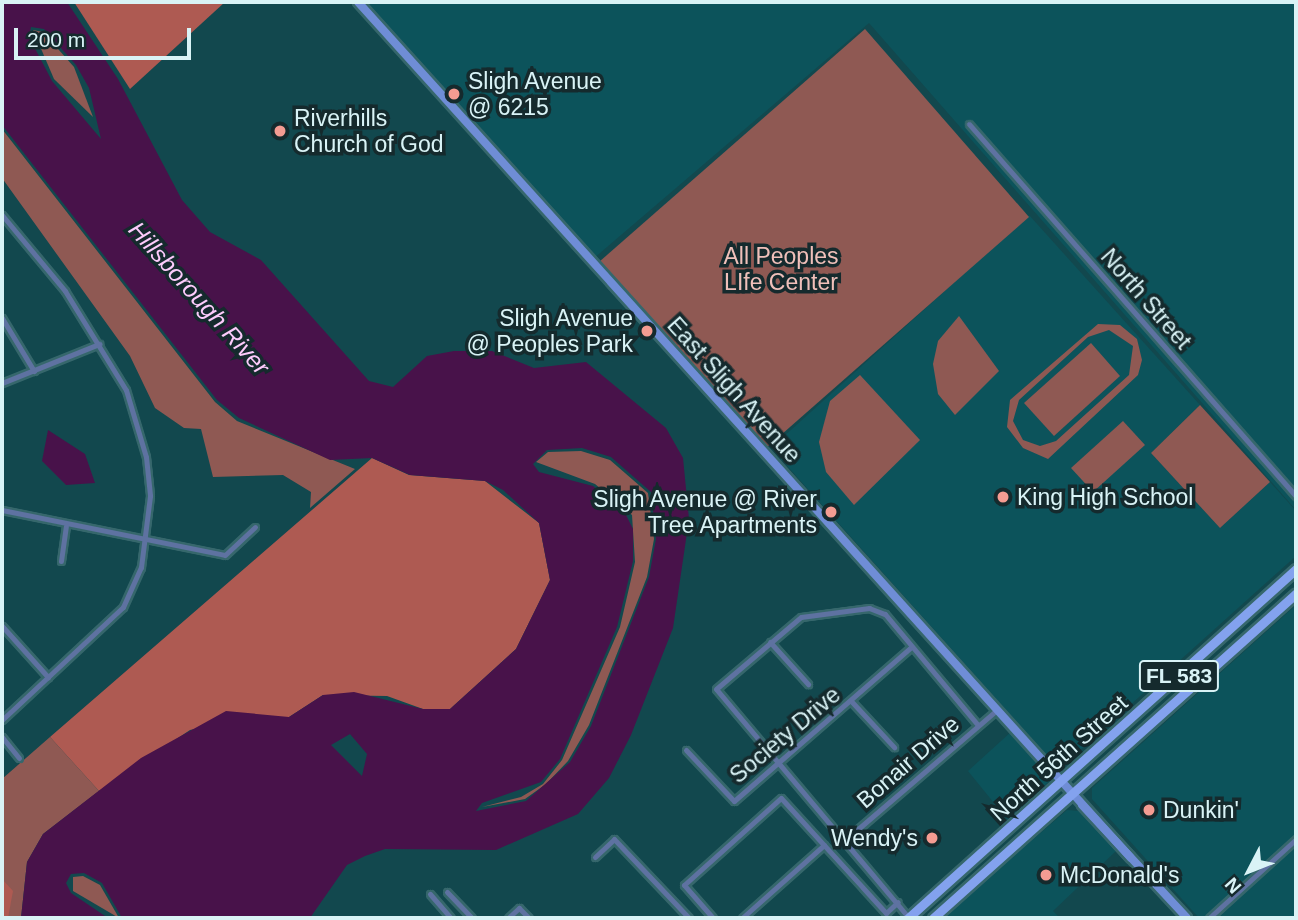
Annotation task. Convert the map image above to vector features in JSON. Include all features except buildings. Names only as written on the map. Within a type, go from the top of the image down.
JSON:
[{"type":"main road","name":"North 56th Street","points":[[909,918],[1296,569]]},
{"type":"main road","name":"North 56th Street","points":[[933,918],[1073,796],[1296,594]]},
{"type":"main road","points":[[1208,650],[1219,663]]},
{"type":"street","name":"East Sligh Avenue","points":[[358,2],[1186,918]]},
{"type":"street","name":"North Street","points":[[969,124],[1296,496]]},
{"type":"street","points":[[2,215],[65,291],[126,390],[146,457],[147,542],[123,607],[2,720]]},
{"type":"street","points":[[2,318],[34,371]]},
{"type":"street","points":[[2,383],[99,344]]},
{"type":"street","points":[[2,510],[66,526],[225,555],[255,527]]},
{"type":"street","points":[[61,561],[66,526]]},
{"type":"street","points":[[909,918],[716,689],[800,617],[869,608],[885,614],[977,724]]},
{"type":"street","points":[[2,626],[48,677]]},
{"type":"street","points":[[770,642],[808,684]]},
{"type":"street","name":"Society Drive","points":[[686,750],[734,802],[852,702],[911,647]]},
{"type":"street","points":[[852,702],[894,747]]},
{"type":"street","name":"Bonair Drive","points":[[844,841],[977,724],[997,710]]},
{"type":"street","points":[[2,737],[19,758]]},
{"type":"street","points":[[713,918],[684,885],[781,797],[886,914],[898,902]]},
{"type":"street","points":[[595,857],[614,839],[689,918]]},
{"type":"street","points":[[1209,918],[1296,839]]},
{"type":"street","points":[[742,918],[824,845]]},
{"type":"street","points":[[447,892],[472,918]]},
{"type":"street","points":[[430,894],[452,918]]},
{"type":"street","points":[[508,918],[519,908],[529,918]]},
{"type":"shaded area","points":[[74,2],[225,2],[130,89]]},
{"type":"shaded area","points":[[363,2],[1296,2],[1296,510],[869,23],[593,259]]},
{"type":"shaded area","name":"King High School","points":[[1029,215],[1200,405],[1151,453],[1220,528],[1270,482],[1296,511],[1296,556],[1059,769],[771,448]]},
{"type":"shaded area","points":[[372,458],[409,475],[485,481],[539,523],[550,580],[516,649],[450,709],[423,709],[387,696],[323,695],[289,717],[250,717],[190,730],[99,791],[50,737]]},
{"type":"shaded area","points":[[1296,605],[1296,918],[1199,918],[1092,799],[1092,788]]},
{"type":"shaded area","points":[[1012,731],[1054,777],[1007,819],[968,771]]},
{"type":"shaded area","points":[[1067,810],[1079,811],[1116,851],[1053,911],[1060,918],[942,918]]},
{"type":"shaded area","points":[[2,879],[13,891],[8,918],[2,918]]},
{"type":"green space","name":"All Peoples LIfe Center","points":[[865,29],[1029,217],[765,449],[599,262]]},
{"type":"green space","points":[[33,30],[43,32],[74,67],[93,117],[54,79]]},
{"type":"green space","points":[[2,129],[215,402],[237,421],[355,469],[310,508],[311,492],[283,475],[213,477],[201,429],[184,428],[155,408],[130,356],[2,178]]},
{"type":"green space","points":[[959,316],[999,371],[955,415],[938,394],[933,364],[938,341]]},
{"type":"green space","points":[[1098,324],[1120,325],[1137,339],[1142,360],[1138,375],[1048,459],[1023,448],[1007,427],[1010,400]],"holes":[[[1109,330],[1133,346],[1129,375],[1056,441],[1040,446],[1023,440],[1013,421],[1019,400],[1088,337]]]},
{"type":"green space","points":[[1091,343],[1120,376],[1054,436],[1024,403]]},
{"type":"green space","points":[[860,375],[920,440],[854,505],[826,472],[819,442],[830,401]]},
{"type":"green space","points":[[1200,405],[1270,482],[1220,528],[1151,453]]},
{"type":"green space","points":[[1123,421],[1145,445],[1093,492],[1071,468]]},
{"type":"green space","points":[[581,451],[610,460],[648,493],[654,539],[647,577],[589,725],[568,761],[546,784],[525,799],[482,807],[521,797],[543,784],[562,760],[620,627],[635,562],[632,515],[595,484],[536,462],[548,452]]},
{"type":"green space","points":[[50,737],[99,791],[43,834],[27,862],[21,918],[2,918],[2,779]]},
{"type":"green space","points":[[83,876],[100,885],[119,918],[73,891],[73,877]]},
{"type":"water","name":"Hillsborough River","points":[[2,2],[67,2],[118,79],[182,200],[210,232],[261,260],[369,381],[393,387],[427,356],[454,351],[492,351],[534,368],[586,362],[666,428],[683,458],[689,519],[673,628],[631,735],[609,778],[578,814],[496,850],[385,849],[365,856],[347,865],[310,918],[122,918],[102,883],[84,873],[71,874],[66,883],[71,893],[108,918],[21,918],[27,862],[43,834],[141,758],[226,711],[289,717],[323,695],[354,692],[423,709],[450,709],[516,649],[550,580],[539,523],[503,490],[485,481],[410,475],[372,458],[330,460],[239,418],[217,400],[2,125]],"holes":[[[31,27],[44,29],[76,65],[89,88],[101,139],[52,81],[29,37]],[[582,448],[611,457],[651,492],[656,539],[649,577],[591,726],[570,762],[526,801],[476,811],[482,803],[541,782],[560,759],[617,627],[633,561],[633,529],[624,511],[593,486],[539,472],[533,464],[547,450]],[[350,734],[367,754],[362,776],[331,745]]]},
{"type":"water","points":[[48,430],[85,454],[95,483],[66,485],[42,461]]},
{"type":"place","name":"Sligh Avenue @ 6215","points":[[454,94]]},
{"type":"place","name":"Riverhills Church of God","points":[[280,131]]},
{"type":"place","name":"Sligh Avenue @ Peoples Park","points":[[647,331]]},
{"type":"place","name":"King High School","points":[[1003,497]]},
{"type":"place","name":"Sligh Avenue @ River Tree Apartments","points":[[831,512]]},
{"type":"place","name":"Dunkin'","points":[[1149,810]]},
{"type":"place","name":"Wendy's","points":[[932,838]]},
{"type":"place","name":"McDonald's","points":[[1046,875]]}]
